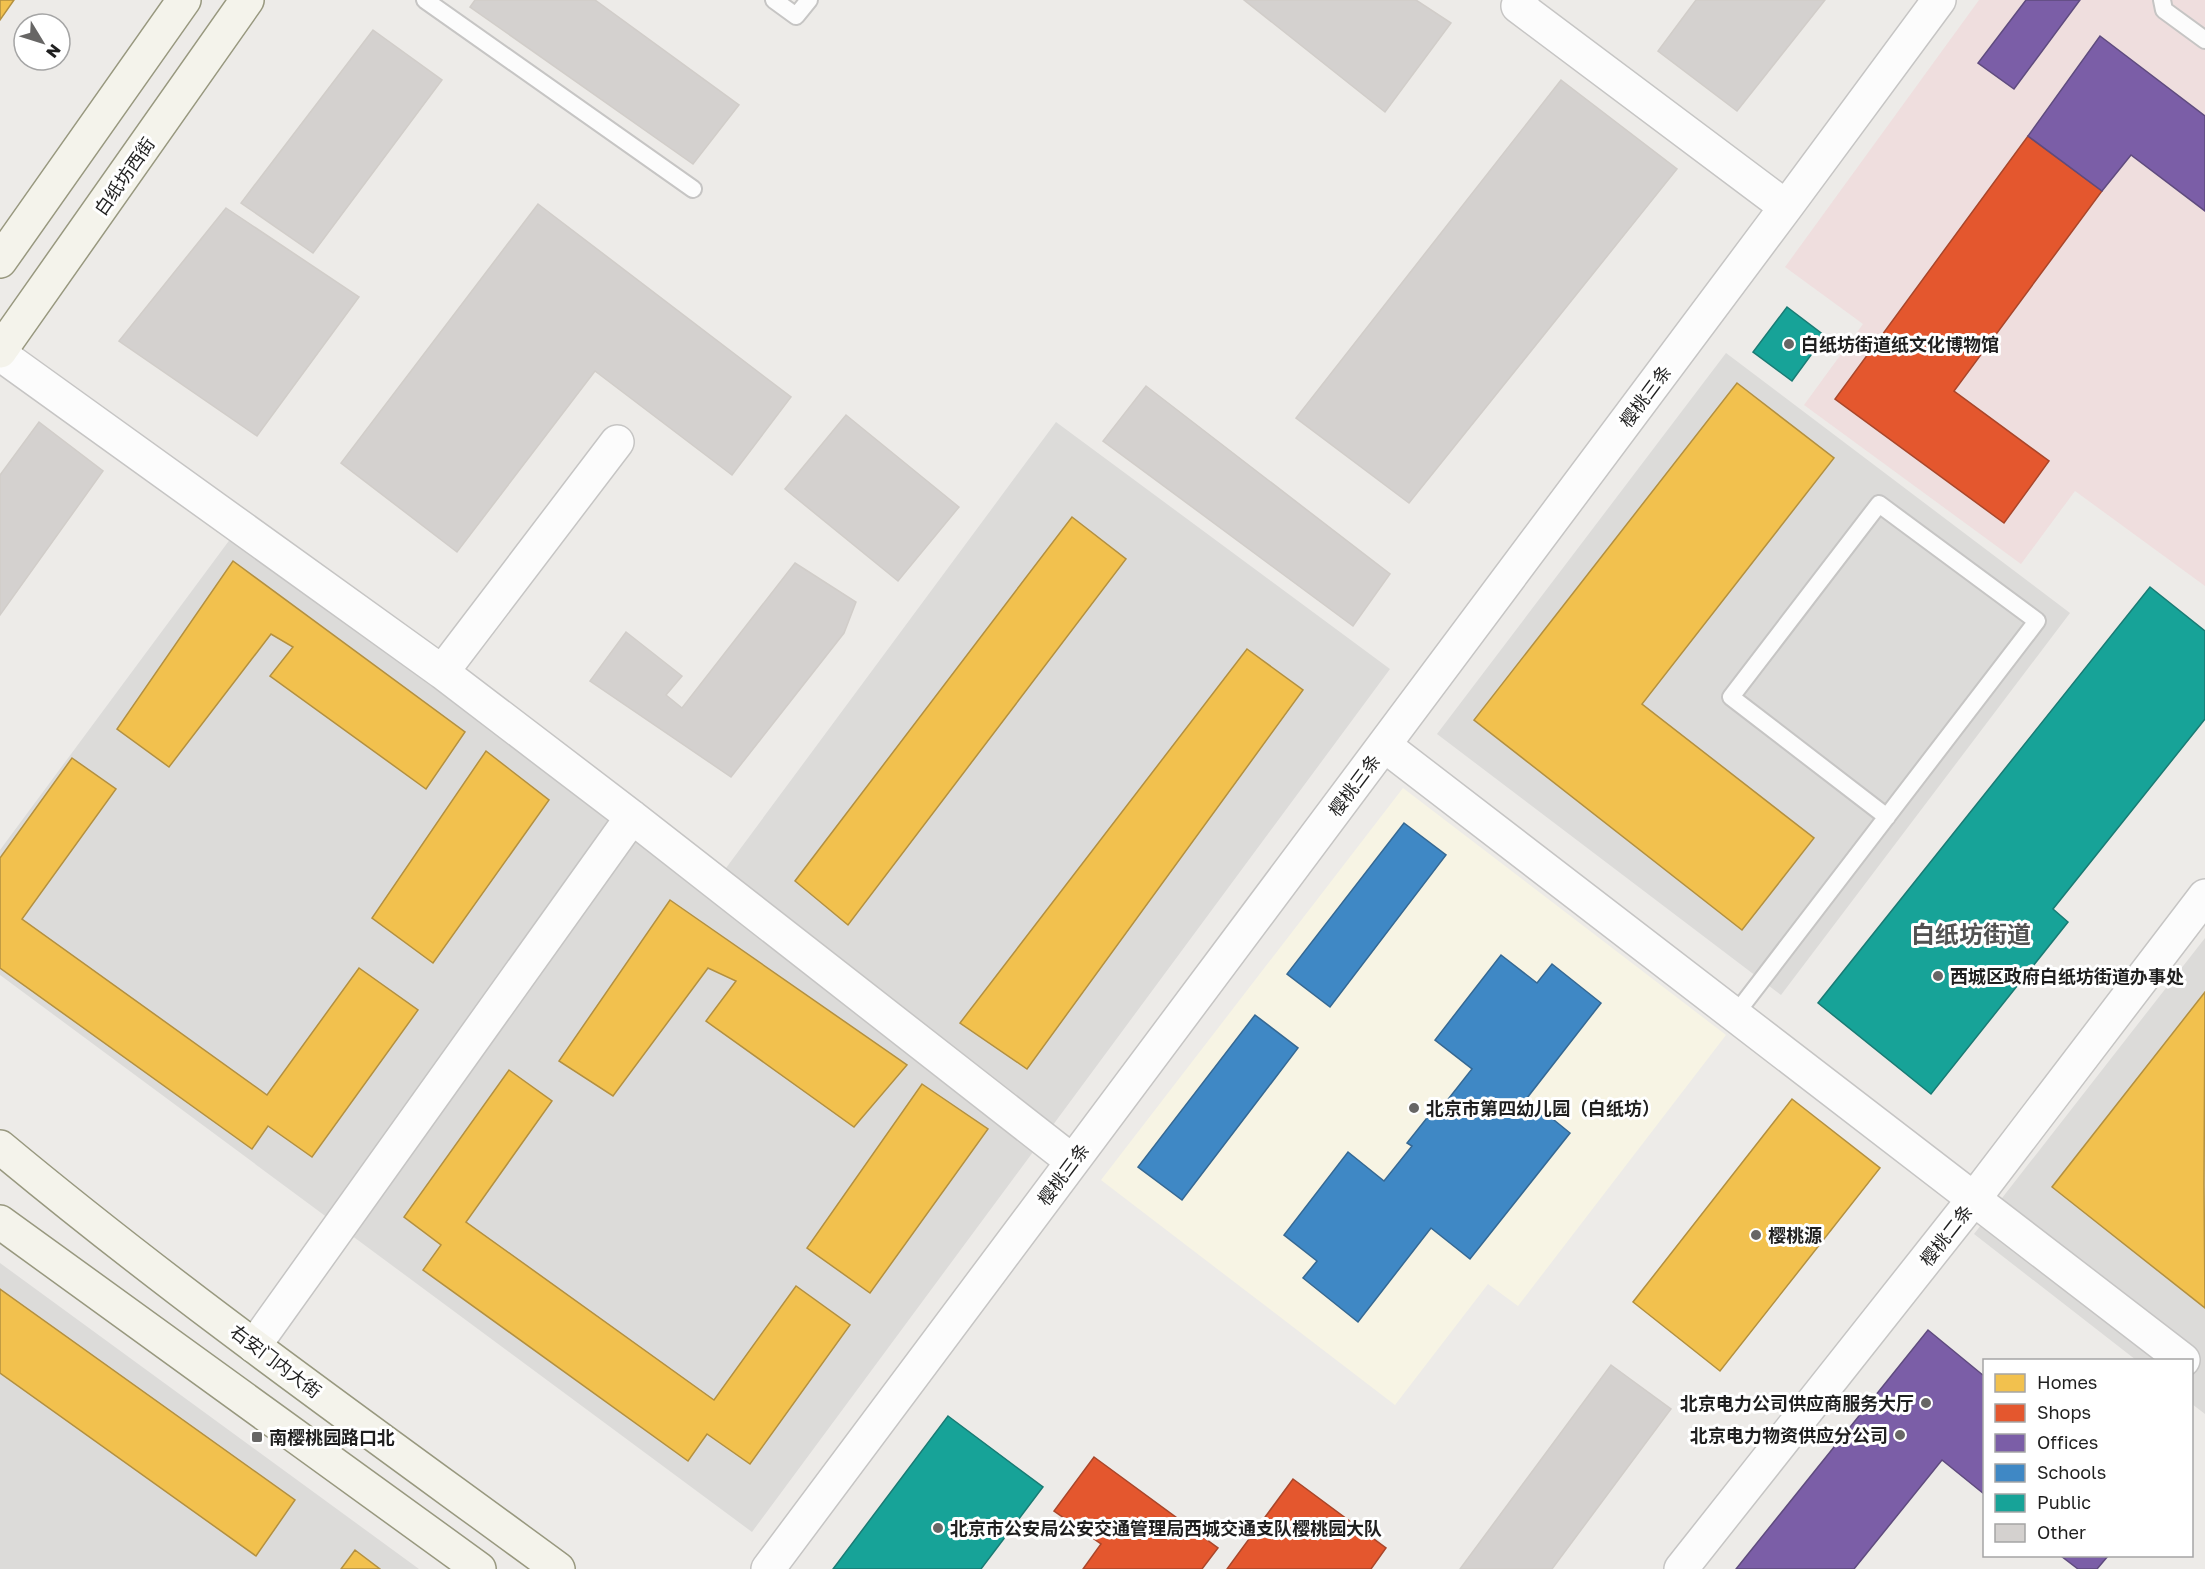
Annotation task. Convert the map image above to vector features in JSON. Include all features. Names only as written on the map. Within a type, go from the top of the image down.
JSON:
[{"type":"main road","points":[[0,261],[184,0]]},
{"type":"main road","name":"白纸坊西街","points":[[0,353],[247,0]]},
{"type":"main road","name":"右安门内大街","points":[[0,1146],[86,1218],[254,1346],[558,1569]]},
{"type":"main road","points":[[0,1221],[479,1569]]},
{"type":"street","points":[[1522,0],[1518,6],[1786,207]]},
{"type":"street","name":"樱桃三条","points":[[768,1569],[1939,0]]},
{"type":"street","points":[[0,353],[442,672],[632,817],[1072,1161]]},
{"type":"street","points":[[442,672],[617,442]]},
{"type":"street","points":[[1384,745],[2182,1359]]},
{"type":"street","points":[[254,1346],[632,817]]},
{"type":"street","name":"樱桃二条","points":[[1681,1569],[1973,1200],[2205,896]]},
{"type":"street","points":[[2193,1368],[2205,1377]]},
{"type":"lane","points":[[424,0],[693,189]]},
{"type":"lane","points":[[774,0],[796,16],[809,0]]},
{"type":"lane","points":[[2163,0],[2164,10],[2205,40]]},
{"type":"lane","points":[[1734,1016],[1887,817],[2037,621],[1879,504],[1731,696],[1887,817]]},
{"type":"shaded area","points":[[1979,0],[2205,0],[2205,586],[2075,491],[2021,564],[1804,405],[1863,324],[1785,267]]},
{"type":"shaded area","points":[[1726,353],[2070,613],[1781,995],[1437,734]]},
{"type":"shaded area","points":[[1056,422],[1390,669],[752,1532],[0,975],[0,850],[231,538],[709,891]]},
{"type":"shaded area","name":"北京市第四幼儿园（白纸坊）","points":[[1403,788],[1726,1035],[1518,1306],[1488,1284],[1395,1405],[1101,1180]]},
{"type":"shaded area","points":[[2205,938],[2205,1414],[2193,1405],[2193,1359],[2135,1359],[1974,1234]]},
{"type":"shaded area","points":[[0,1263],[419,1569],[0,1569]]},
{"type":"building: Homes","points":[[0,0],[14,0],[0,20]]},
{"type":"building: Homes","points":[[1737,383],[1834,458],[1642,704],[1814,838],[1742,930],[1474,720]]},
{"type":"building: Homes","points":[[1072,517],[1126,559],[848,925],[795,881]]},
{"type":"building: Homes","points":[[233,561],[465,732],[426,789],[270,676],[293,647],[271,634],[169,767],[117,729]]},
{"type":"building: Homes","points":[[1247,649],[1303,690],[1027,1069],[960,1023]]},
{"type":"building: Homes","points":[[486,751],[549,800],[433,963],[372,918]]},
{"type":"building: Homes","points":[[72,758],[116,789],[22,919],[267,1095],[359,968],[418,1010],[312,1157],[268,1126],[252,1149],[0,968],[0,858]]},
{"type":"building: Homes","points":[[670,900],[907,1065],[854,1127],[706,1021],[736,981],[708,968],[613,1096],[559,1061]]},
{"type":"building: Homes","points":[[2205,992],[2204,1184],[2205,1308],[2052,1187]]},
{"type":"building: Homes","points":[[509,1070],[552,1101],[466,1222],[714,1400],[796,1286],[850,1325],[750,1464],[707,1434],[688,1461],[423,1270],[441,1245],[404,1217]]},
{"type":"building: Homes","points":[[922,1084],[988,1129],[870,1293],[807,1248]]},
{"type":"building: Homes","name":"樱桃源","points":[[1792,1099],[1880,1168],[1720,1371],[1633,1302]]},
{"type":"building: Homes","points":[[0,1289],[295,1500],[256,1556],[0,1373]]},
{"type":"building: Homes","points":[[355,1550],[380,1569],[341,1569]]},
{"type":"building: Shops","points":[[2028,136],[2102,191],[1954,391],[2049,461],[2004,523],[1835,399]]},
{"type":"building: Shops","points":[[1094,1457],[1218,1548],[1202,1569],[1083,1569],[1101,1544],[1054,1511]]},
{"type":"building: Shops","points":[[1293,1479],[1386,1548],[1371,1569],[1227,1569]]},
{"type":"building: Offices","points":[[2026,0],[2080,0],[2014,89],[1978,63]]},
{"type":"building: Offices","points":[[2100,36],[2205,116],[2205,211],[2131,155],[2102,191],[2028,136]]},
{"type":"building: Offices","points":[[1928,1330],[1983,1375],[1983,1493],[1942,1460],[1854,1569],[1736,1569]]},
{"type":"building: Offices","points":[[2062,1557],[2107,1557],[2097,1569],[2078,1569]]},
{"type":"building: Schools","points":[[1404,823],[1446,855],[1330,1007],[1287,974]]},
{"type":"building: Schools","points":[[1501,955],[1537,983],[1552,964],[1601,1003],[1527,1098],[1570,1133],[1470,1259],[1431,1228],[1358,1322],[1303,1278],[1317,1261],[1284,1235],[1348,1152],[1384,1181],[1412,1146],[1407,1143],[1438,1104],[1442,1107],[1472,1069],[1435,1040]]},
{"type":"building: Schools","points":[[1255,1015],[1298,1048],[1182,1200],[1138,1167]]},
{"type":"building: Public","name":"白纸坊街道纸文化博物馆","points":[[1787,307],[1825,336],[1792,381],[1753,352]]},
{"type":"building: Public","points":[[2150,587],[2205,631],[2205,719],[2053,909],[2068,922],[1931,1094],[1818,1003]]},
{"type":"building: Public","name":"北京市公安局公安交通管理局西城交通支队樱桃园大队","points":[[948,1416],[1043,1487],[981,1569],[833,1569]]},
{"type":"building: Other","points":[[475,0],[595,0],[739,105],[693,164],[470,7]]},
{"type":"building: Other","points":[[1244,0],[1416,0],[1451,23],[1385,112]]},
{"type":"building: Other","points":[[1696,0],[1825,0],[1737,111],[1658,51]]},
{"type":"building: Other","points":[[373,30],[442,80],[313,253],[241,203]]},
{"type":"building: Other","points":[[1561,80],[1677,169],[1409,503],[1296,418]]},
{"type":"building: Other","points":[[538,204],[791,397],[732,475],[595,371],[457,552],[341,463]]},
{"type":"building: Other","points":[[226,208],[359,297],[257,436],[119,341]]},
{"type":"building: Other","points":[[1146,386],[1390,574],[1353,626],[1103,441]]},
{"type":"building: Other","points":[[846,415],[959,507],[898,581],[785,489]]},
{"type":"building: Other","points":[[39,422],[103,471],[0,615],[0,475]]},
{"type":"building: Other","points":[[795,563],[856,602],[844,633],[731,777],[590,681],[626,632],[682,676],[666,695],[682,708]]},
{"type":"building: Other","points":[[1611,1365],[1671,1409],[1552,1569],[1460,1569]]},
{"type":"place","name":"白纸坊街道纸文化博物馆","points":[[1789,344]]},
{"type":"place","name":"西城区政府白纸坊街道办事处","points":[[1938,976]]},
{"type":"place","name":"北京市第四幼儿园（白纸坊）","points":[[1414,1108]]},
{"type":"place","name":"樱桃源","points":[[1756,1235]]},
{"type":"place","name":"北京电力公司供应商服务大厅","points":[[1926,1403]]},
{"type":"place","name":"北京电力物资供应分公司","points":[[1900,1435]]},
{"type":"place","name":"南樱桃园路口北","points":[[257,1437]]},
{"type":"place","name":"北京市公安局公安交通管理局西城交通支队樱桃园大队","points":[[938,1528]]},
{"type":"district","name":"白纸坊街道","points":[[1971,933]]}]
